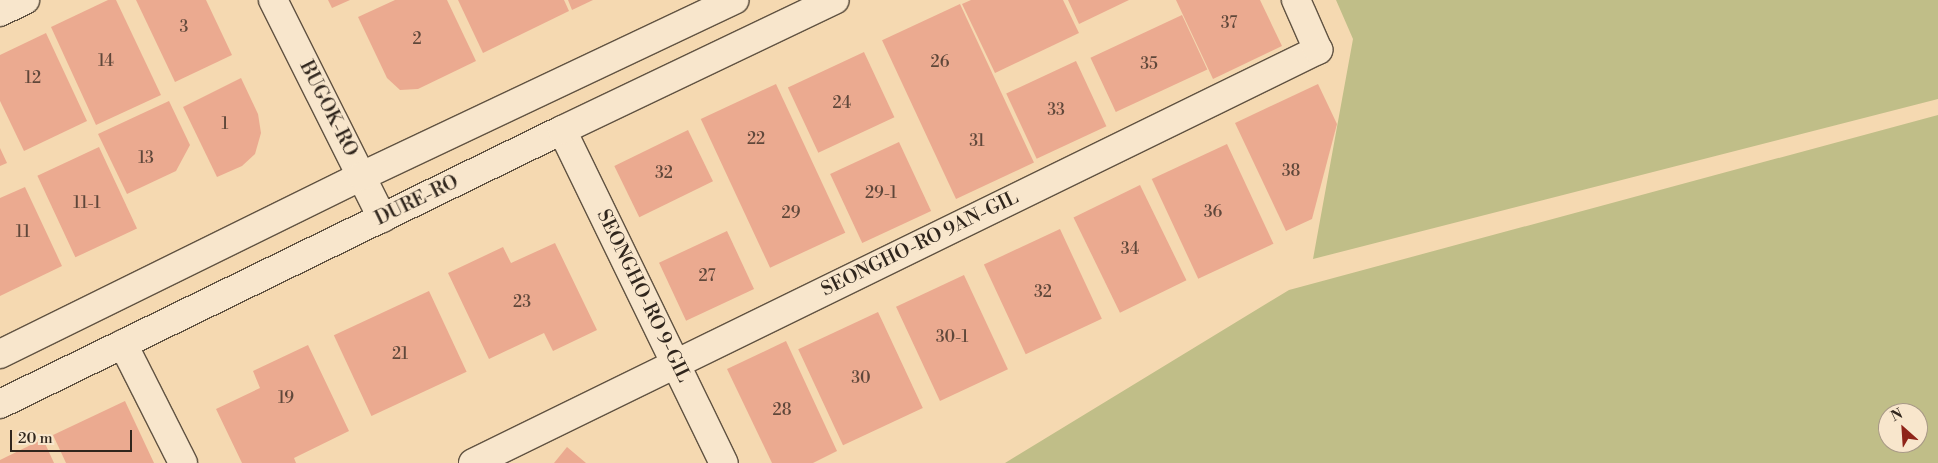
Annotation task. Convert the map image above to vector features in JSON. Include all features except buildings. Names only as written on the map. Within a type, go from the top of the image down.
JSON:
[{"type":"street","points":[[0,12],[25,0]]},
{"type":"street","name":"BUGOK-RO","points":[[273,0],[382,218]]},
{"type":"street","points":[[0,354],[362,176],[735,0]]},
{"type":"street","name":"DURE-RO","points":[[0,404],[562,130],[835,0]]},
{"type":"street","name":"SEONGHO-RO 9AN-GIL","points":[[473,463],[1318,50],[1296,0]]},
{"type":"street","name":"SEONGHO-RO 9-GIL","points":[[562,130],[724,463]]},
{"type":"street","points":[[123,344],[183,463]]},
{"type":"shaded area","points":[[1336,0],[1938,0],[1938,99],[1313,259],[1353,39]]},
{"type":"shaded area","points":[[1938,115],[1938,463],[1005,463],[1289,290]]}]
